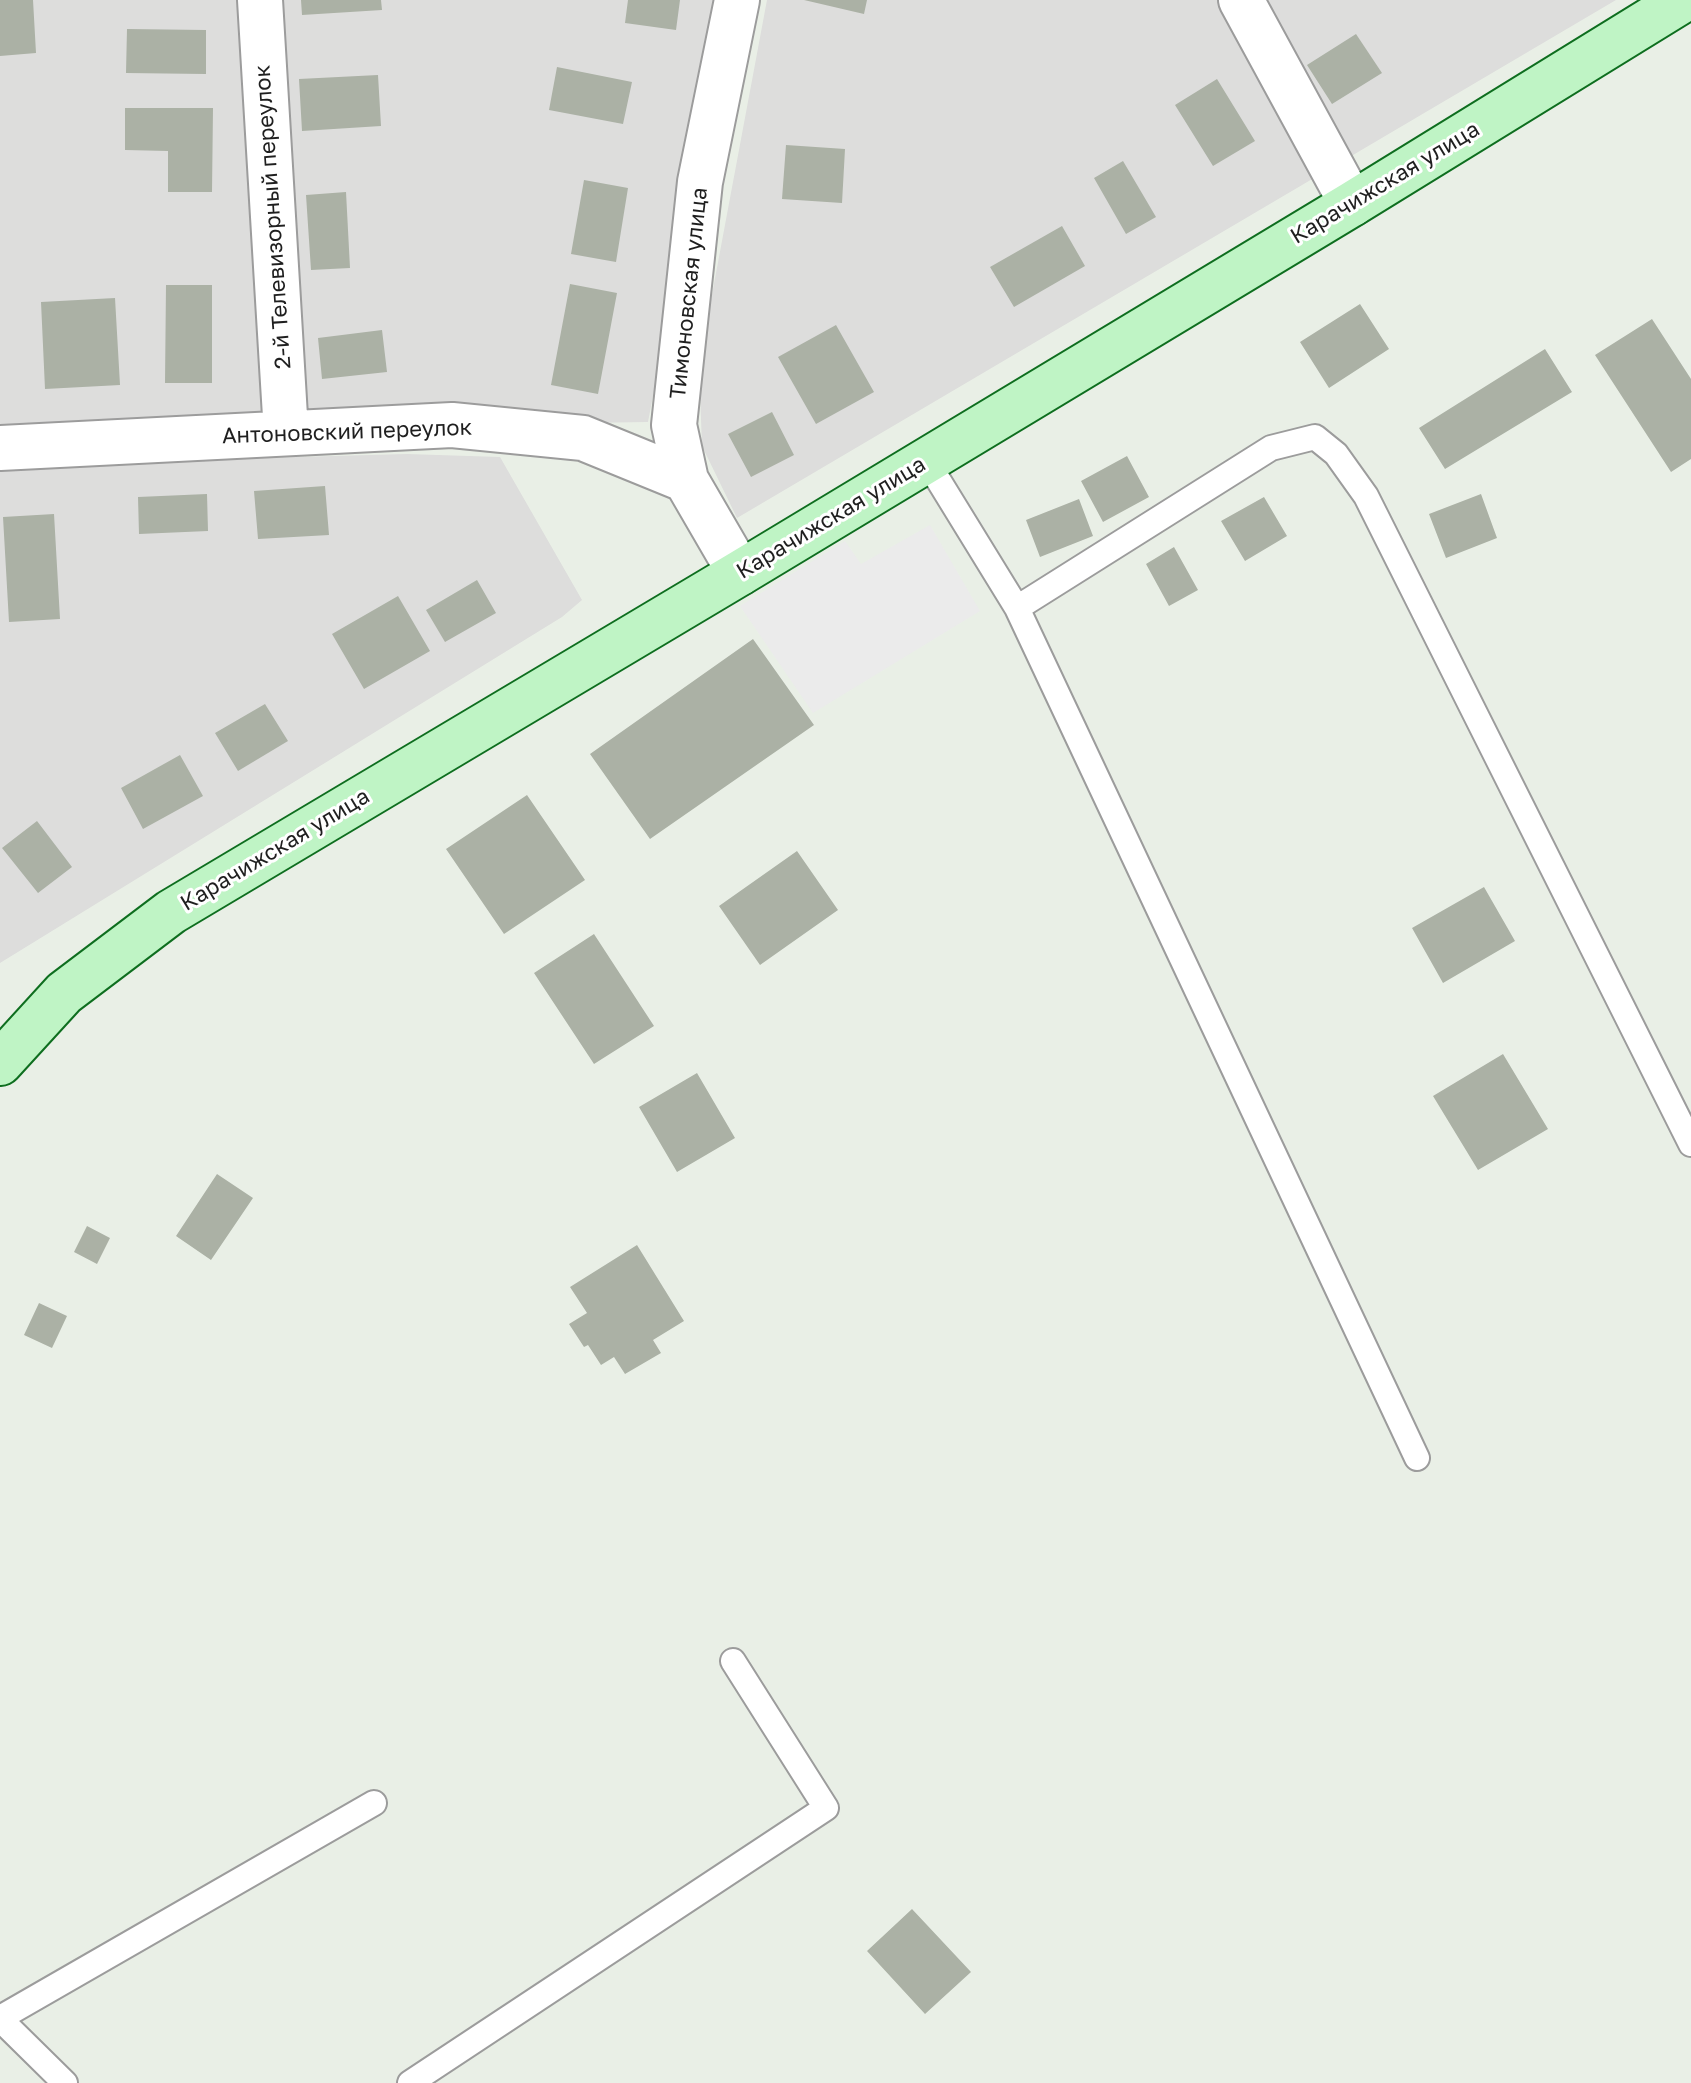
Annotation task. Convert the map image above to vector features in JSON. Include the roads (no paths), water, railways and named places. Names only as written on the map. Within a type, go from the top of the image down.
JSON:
[{"type":"main road","name":"Карачижская улица","points":[[0,1063],[64,993],[171,912],[1352,204],[1683,0]]},
{"type":"street","name":"2-й Телевизорный переулок","points":[[260,0],[286,433]]},
{"type":"street","name":"Тимоновская улица","points":[[737,0],[700,182],[674,425],[686,480],[740,573]]},
{"type":"street","points":[[1241,0],[1352,204]]},
{"type":"street","name":"Антоновский переулок","points":[[0,448],[452,425],[583,438],[686,480]]},
{"type":"street","points":[[0,1030],[64,993]]},
{"type":"lane","points":[[1017,608],[1271,448],[1315,437],[1336,454],[1366,496],[1691,1144]]},
{"type":"lane","points":[[926,460],[1017,608],[1417,1458]]},
{"type":"lane","points":[[410,2083],[826,1808],[733,1661]]},
{"type":"lane","points":[[65,2083],[0,2018],[374,1803]]}]
